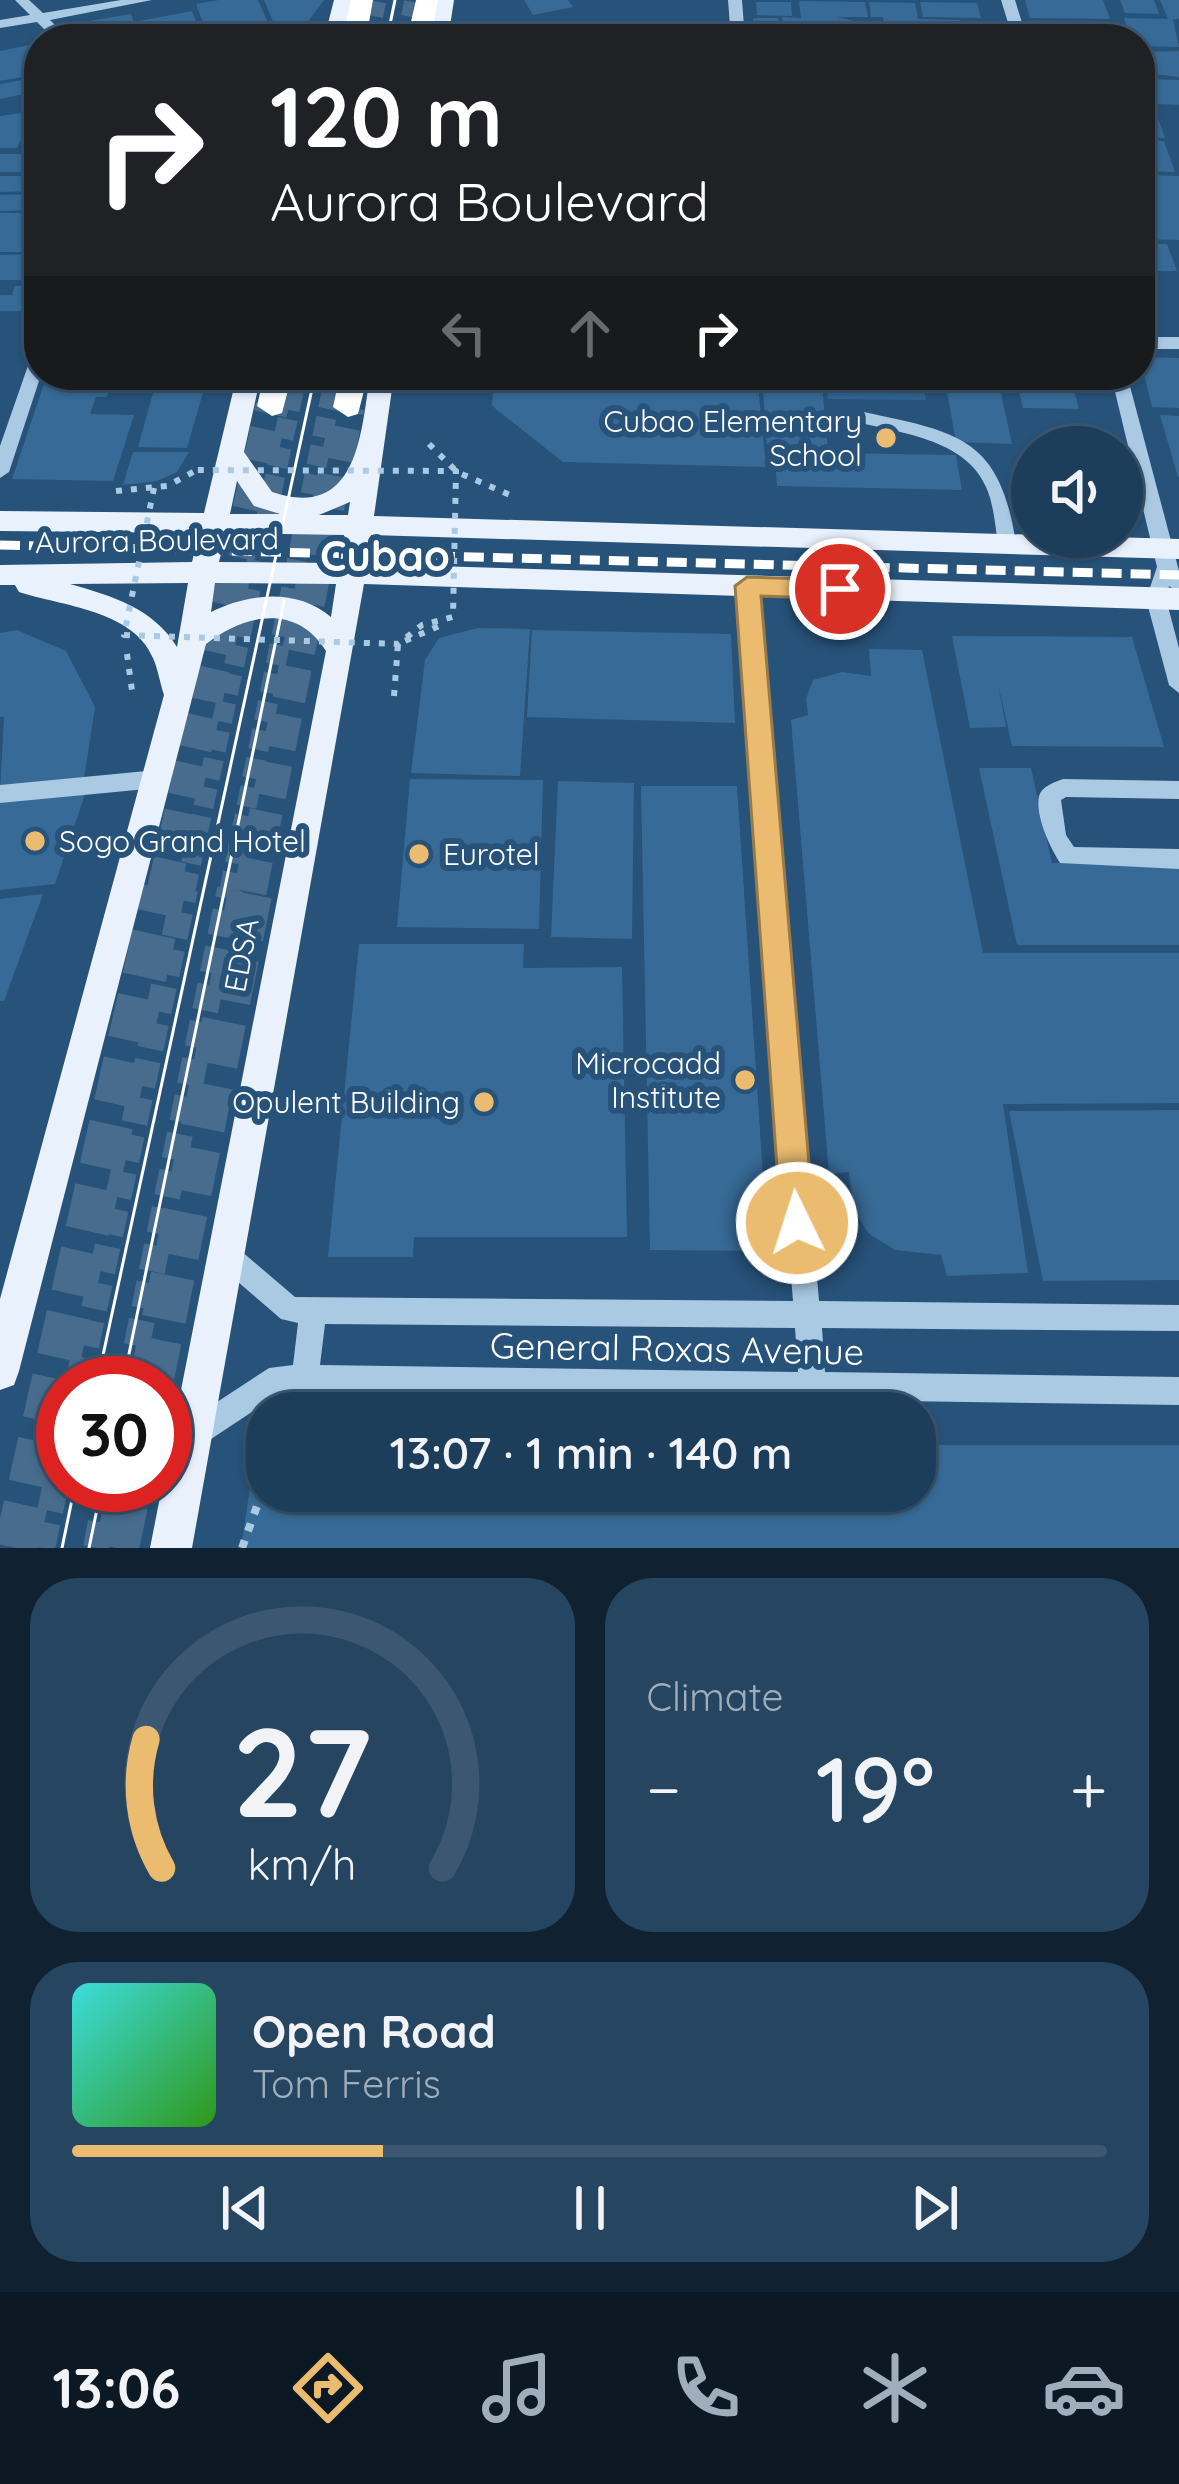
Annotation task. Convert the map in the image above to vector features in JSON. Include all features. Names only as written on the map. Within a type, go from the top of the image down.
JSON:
[{"type":"highway","points":[[272,406],[275,390]]},
{"type":"highway","points":[[348,407],[352,390]]},
{"type":"main road","points":[[0,1371],[193,638],[245,390]]},
{"type":"main road","name":"EDSA","points":[[192,1430],[340,650],[380,390]]},
{"type":"main road","points":[[230,451],[263,500],[300,508],[324,505],[342,496],[357,482],[368,461]]},
{"type":"main road","name":"Aurora Boulevard","points":[[0,521],[1007,544],[1168,554]]},
{"type":"main road","name":"Aurora Boulevard","points":[[0,576],[204,569],[1171,594]]},
{"type":"main road","points":[[0,576],[118,613],[148,631],[165,651],[178,696]]},
{"type":"main road","points":[[193,638],[226,614],[246,608],[288,607],[322,622],[340,650]]},
{"type":"main road","name":"EDSA","points":[[172,1548],[178,1512]]},
{"type":"street","points":[[22,0],[46,24]]},
{"type":"street","points":[[0,24],[145,0]]},
{"type":"street","points":[[0,472],[28,390]]},
{"type":"street","points":[[1123,390],[1168,554],[1179,685]]},
{"type":"street","points":[[859,418],[932,435],[973,458],[993,481],[1007,544]]},
{"type":"street","points":[[747,586],[813,1386]]},
{"type":"street","points":[[0,794],[157,779]]},
{"type":"street","points":[[1179,790],[1063,788],[1050,796],[1056,838],[1068,856],[1179,859]]},
{"type":"street","name":"General Roxas Avenue","points":[[224,1253],[290,1310],[1179,1318]]},
{"type":"street","points":[[305,1379],[313,1310]]},
{"type":"street","name":"General Roxas Avenue","points":[[192,1435],[279,1378],[1179,1391]]},
{"type":"path","points":[[429,444],[456,471],[510,495]]},
{"type":"path","points":[[446,623],[399,644],[124,635],[154,488],[196,470],[456,471]]},
{"type":"path","points":[[394,696],[399,644],[422,625],[453,617],[456,471]]},
{"type":"path","points":[[124,637],[134,698]]},
{"type":"path","points":[[242,1548],[254,1512]]},
{"type":"shaded area","points":[[826,390],[924,390],[926,400],[828,399]]},
{"type":"building","points":[[258,0],[268,24],[203,24],[196,4]]},
{"type":"building","points":[[264,0],[324,0],[306,24],[274,24]]},
{"type":"building","points":[[524,0],[568,0],[573,7],[533,15]]},
{"type":"building","points":[[1025,0],[1103,0],[1110,19],[1030,18]]},
{"type":"building","points":[[1120,0],[1154,0],[1159,14],[1125,13]]},
{"type":"building","points":[[1160,0],[1179,0],[1179,19],[1173,19],[1179,47],[1155,46],[1155,24],[1126,24],[1124,18],[1168,19]]},
{"type":"building","points":[[799,1],[865,2],[868,17],[837,17],[854,24],[783,24],[782,17],[801,18]]},
{"type":"building","points":[[756,2],[791,2],[792,16],[757,15]]},
{"type":"building","points":[[869,2],[915,3],[918,19],[960,20],[961,24],[884,24],[883,17],[871,17]]},
{"type":"building","points":[[920,2],[977,3],[981,18],[923,17]]},
{"type":"building","points":[[192,11],[197,24],[140,24]]},
{"type":"building","points":[[131,14],[135,24],[71,24]]},
{"type":"building","points":[[753,18],[778,18],[779,24],[753,24]]},
{"type":"building","points":[[24,46],[24,77],[0,81],[0,51]]},
{"type":"building","points":[[1179,51],[1179,77],[1155,74],[1155,52]]},
{"type":"building","points":[[1155,79],[1179,80],[1179,105],[1157,104]]},
{"type":"building","points":[[24,80],[24,94],[0,99],[0,84]]},
{"type":"building","points":[[24,112],[24,133],[17,148],[0,148],[0,116]]},
{"type":"building","points":[[1155,113],[1156,113],[1165,138],[1155,138]]},
{"type":"building","points":[[1155,141],[1164,141],[1175,172],[1155,171]]},
{"type":"building","points":[[0,154],[24,154],[24,172],[0,172]]},
{"type":"building","points":[[1155,175],[1179,176],[1179,240],[1155,239]]},
{"type":"building","points":[[0,176],[24,176],[24,191],[0,192]]},
{"type":"building","points":[[24,194],[24,210],[0,211],[0,195]]},
{"type":"building","points":[[0,213],[24,213],[24,252],[0,252]]},
{"type":"building","points":[[1155,244],[1167,244],[1177,271],[1155,271]]},
{"type":"building","points":[[24,254],[24,280],[0,280],[0,255]]},
{"type":"building","points":[[15,286],[24,286],[24,311],[0,311],[0,295],[12,295]]},
{"type":"building","points":[[1155,357],[1179,358],[1179,408],[1152,407],[1148,390],[1155,390]]},
{"type":"building","points":[[42,390],[109,390],[107,397],[96,397],[90,414],[134,415],[113,481],[12,479]]},
{"type":"building","points":[[154,390],[204,390],[187,448],[138,447]]},
{"type":"building","points":[[493,390],[758,390],[766,467],[563,462],[492,406]]},
{"type":"building","points":[[763,390],[822,390],[828,449],[767,448]]},
{"type":"building","points":[[947,390],[1000,390],[1011,444],[956,442]]},
{"type":"building","points":[[1019,390],[1074,390],[1079,409],[1023,408]]},
{"type":"building","points":[[1160,415],[1179,416],[1179,477],[1178,477]]},
{"type":"building","points":[[133,452],[189,452],[177,472],[157,481],[123,485]]},
{"type":"building","points":[[774,452],[956,455],[962,490],[777,486]]},
{"type":"building","points":[[478,628],[530,629],[520,776],[411,773],[425,660],[439,638]]},
{"type":"building","points":[[17,630],[66,651],[95,707],[84,779],[0,791],[4,717],[0,717],[0,633]]},
{"type":"building","points":[[532,630],[731,634],[735,723],[527,717]]},
{"type":"building","points":[[952,636],[1132,637],[1164,747],[1012,746],[998,684],[1006,727],[970,728]]},
{"type":"building","points":[[869,649],[922,650],[983,953],[1179,953],[1179,1103],[1003,1104],[1028,1273],[947,1276],[941,1255],[895,1250],[868,1233],[853,1209],[849,1172],[829,1174],[791,720],[808,715],[806,699],[813,680],[842,672],[871,676]]},
{"type":"building","points":[[979,768],[1031,768],[1052,863],[1179,863],[1179,945],[1017,945]]},
{"type":"building","points":[[410,779],[543,780],[539,929],[397,927]]},
{"type":"building","points":[[558,781],[634,783],[632,939],[551,937]]},
{"type":"building","name":"Sogo Grand Hotel","points":[[88,785],[55,884],[0,890],[0,798]]},
{"type":"building","points":[[641,786],[737,786],[768,1251],[650,1250]]},
{"type":"building","points":[[43,894],[4,1001],[0,1001],[0,899]]},
{"type":"building","name":"Opulent Building","points":[[359,944],[524,944],[523,968],[622,967],[627,1237],[414,1237],[413,1257],[328,1257]]},
{"type":"building","points":[[1179,1110],[1179,1280],[1043,1281],[1009,1111]]},
{"type":"building","points":[[936,1445],[1179,1445],[1179,1548],[241,1548],[246,1512],[936,1512]]},
{"type":"tunnel","points":[[374,24],[379,0]]},
{"type":"tunnel","points":[[407,24],[412,0]]},
{"type":"tunnel","points":[[185,892],[294,390]]},
{"type":"tunnel","points":[[229,892],[332,390]]},
{"type":"tunnel","points":[[163,892],[272,406]]},
{"type":"tunnel","points":[[250,892],[348,407]]},
{"type":"tunnel","points":[[16,1548],[164,889]]},
{"type":"tunnel","points":[[84,1356],[185,889]]},
{"type":"tunnel","points":[[135,1356],[230,889]]},
{"type":"tunnel","points":[[156,1356],[251,889]]},
{"type":"tunnel","points":[[42,1548],[50,1512]]},
{"type":"tunnel","points":[[96,1548],[103,1512]]},
{"type":"tunnel","points":[[117,1548],[124,1512]]},
{"type":"tram line","points":[[390,24],[395,0]]},
{"type":"tram line","points":[[103,1356],[312,390]]},
{"type":"tram line","points":[[129,1356],[284,601]]},
{"type":"tram line","points":[[62,1548],[69,1512]]},
{"type":"tram line","points":[[89,1548],[96,1512]]},
{"type":"railway","points":[[0,545],[1179,575]]},
{"type":"place","name":"Cubao Elementary School","points":[[886,438]]},
{"type":"place","name":"Sogo Grand Hotel","points":[[35,841]]},
{"type":"place","name":"Eurotel","points":[[419,854]]},
{"type":"place","name":"Microcadd Institute","points":[[745,1080]]},
{"type":"place","name":"Opulent Building","points":[[484,1102]]},
{"type":"district","name":"Cubao","points":[[385,555]]},
{"type":"route","points":[[797,1223],[747,586],[840,589]]}]
